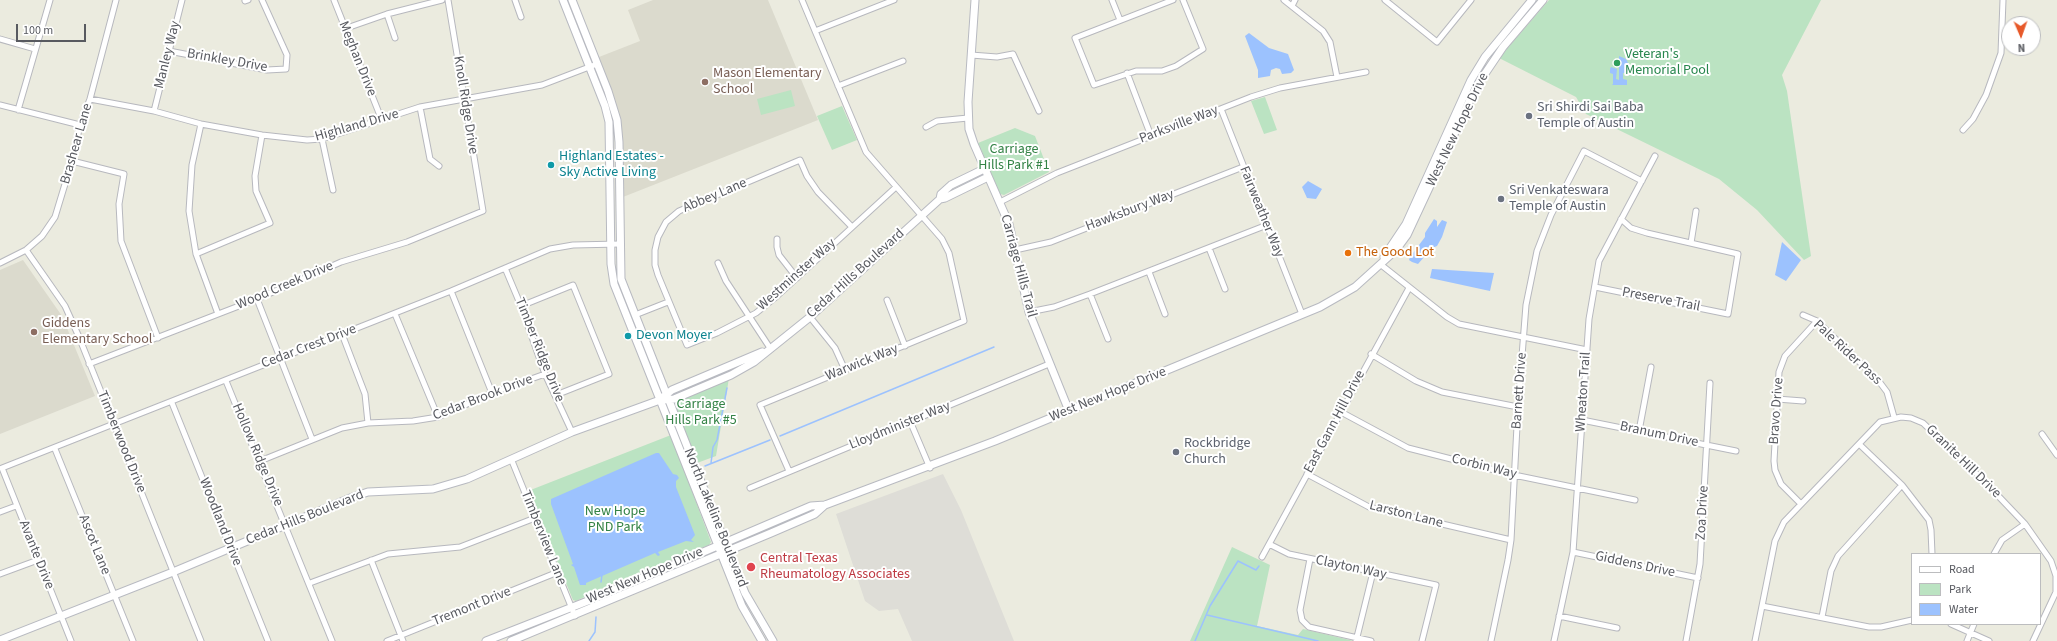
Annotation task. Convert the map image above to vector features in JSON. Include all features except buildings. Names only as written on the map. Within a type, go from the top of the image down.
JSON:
[{"type":"main road","name":"North Lakeline Boulevard","points":[[563,0],[605,106],[609,122],[611,244],[614,284],[742,606],[762,641]]},
{"type":"main road","name":"North Lakeline Boulevard","points":[[572,0],[598,64],[617,120],[619,142],[621,279],[746,593],[772,641]]},
{"type":"main road","name":"Carriage Hills Trail","points":[[975,0],[968,118],[974,144],[1009,224],[1029,312],[1069,411]]},
{"type":"main road","name":"West New Hope Drive","points":[[1380,264],[1406,224],[1471,80],[1486,57],[1532,0]]},
{"type":"main road","name":"West New Hope Drive","points":[[486,641],[571,607],[811,506],[825,505],[930,468],[1320,307],[1355,287],[1396,250],[1416,219],[1473,94],[1487,69],[1543,0]]},
{"type":"main road","name":"Cedar Hills Boulevard","points":[[940,199],[941,194],[951,185],[984,169]]},
{"type":"main road","name":"Cedar Hills Boulevard","points":[[0,640],[173,572],[368,492],[433,488],[467,479],[512,461],[572,432],[660,400],[770,348],[810,317],[940,199],[988,177]]},
{"type":"main road","name":"West New Hope Drive","points":[[511,641],[575,616],[815,514],[825,505]]},
{"type":"main road","points":[[615,599],[619,592],[644,582],[647,575]]},
{"type":"street","points":[[18,110],[50,0]]},
{"type":"street","points":[[109,0],[115,1]]},
{"type":"street","name":"Manley Way","points":[[154,111],[182,0]]},
{"type":"street","name":"Brinkley Drive","points":[[169,51],[267,70],[286,68],[287,55],[262,0]]},
{"type":"street","name":"Meghan Drive","points":[[334,0],[344,29],[381,118]]},
{"type":"street","points":[[344,29],[387,14],[442,0]]},
{"type":"street","name":"Knoll Ridge Drive","points":[[448,0],[463,99],[483,211]]},
{"type":"street","points":[[514,0],[521,17]]},
{"type":"street","points":[[802,0],[866,152],[922,214]]},
{"type":"street","points":[[815,31],[894,0]]},
{"type":"street","points":[[1112,0],[1120,20]]},
{"type":"street","points":[[1173,0],[1075,38],[1094,85],[1136,71],[1162,71],[1176,66],[1203,49],[1183,0]]},
{"type":"street","points":[[1284,0],[1316,23],[1330,42],[1337,77]]},
{"type":"street","points":[[1292,6],[1295,0]]},
{"type":"street","points":[[1386,0],[1437,42],[1472,0]]},
{"type":"street","points":[[1963,130],[1973,119],[1986,95],[2001,53],[2003,0]]},
{"type":"street","name":"Brashear Lane","points":[[0,263],[26,250],[42,236],[55,217],[72,161],[80,125],[90,99],[115,1]]},
{"type":"street","points":[[387,14],[395,38]]},
{"type":"street","points":[[0,39],[35,49]]},
{"type":"street","points":[[971,55],[997,57],[1013,54],[1039,112]]},
{"type":"street","points":[[838,86],[903,61]]},
{"type":"street","name":"Highland Drive","points":[[90,99],[154,111],[202,124],[262,135],[307,140],[322,139],[381,118],[420,107],[542,85],[598,64]]},
{"type":"street","name":"Parksville Way","points":[[1000,202],[1057,174],[1221,109],[1280,88],[1366,72]]},
{"type":"street","points":[[1128,73],[1151,136]]},
{"type":"street","points":[[0,105],[80,125]]},
{"type":"street","points":[[420,107],[430,159],[439,166]]},
{"type":"street","name":"Fairweather Way","points":[[1221,109],[1302,314]]},
{"type":"street","points":[[926,127],[937,121],[968,118]]},
{"type":"street","points":[[202,124],[192,166],[189,211],[196,254],[218,314]]},
{"type":"street","points":[[196,254],[270,223],[256,191],[255,176],[262,135]]},
{"type":"street","points":[[322,139],[333,190]]},
{"type":"street","name":"Barnett Drive","points":[[1491,641],[1511,540],[1518,407],[1526,305],[1536,251],[1551,215],[1584,150],[1642,181]]},
{"type":"street","name":"Wheaton Trail","points":[[1554,641],[1573,552],[1589,319],[1599,261],[1655,156]]},
{"type":"street","name":"Abbey Lane","points":[[687,345],[658,275],[655,255],[658,238],[666,222],[679,211],[800,160],[807,176],[818,192],[852,227]]},
{"type":"street","points":[[72,161],[124,174],[119,204],[121,241],[158,338]]},
{"type":"street","name":"Hawksbury Way","points":[[1015,250],[1051,242],[1243,167]]},
{"type":"street","name":"Westminster Way","points":[[687,345],[717,333],[750,316],[777,296],[896,187]]},
{"type":"street","name":"Wood Creek Drive","points":[[89,364],[257,299],[341,262],[407,242],[483,211]]},
{"type":"street","points":[[1622,219],[1631,228],[1691,243],[1696,211]]},
{"type":"street","name":"Warwick Way","points":[[789,471],[760,405],[964,321],[949,253],[942,239],[922,214]]},
{"type":"street","points":[[1029,312],[1054,307],[1096,292],[1266,225]]},
{"type":"street","points":[[777,239],[779,255],[797,278]]},
{"type":"street","name":"Preserve Trail","points":[[1594,287],[1728,314],[1738,254],[1691,243]]},
{"type":"street","name":"Cedar Crest Drive","points":[[2,468],[172,403],[281,357],[395,314],[562,246],[620,244]]},
{"type":"street","points":[[1212,247],[1225,289]]},
{"type":"street","name":"Timberwood Drive","points":[[26,250],[65,306],[201,641]]},
{"type":"street","points":[[718,263],[726,281],[770,348]]},
{"type":"street","points":[[1380,264],[1447,317],[1460,324],[1587,350]]},
{"type":"street","name":"Timber Ridge Drive","points":[[505,268],[521,306],[545,374],[572,432]]},
{"type":"street","points":[[1152,271],[1165,314]]},
{"type":"street","points":[[521,306],[573,285],[609,374],[556,395]]},
{"type":"street","name":"East Gann Hill Drive","points":[[1262,557],[1371,354],[1409,288]]},
{"type":"street","points":[[451,291],[492,393]]},
{"type":"street","points":[[1090,294],[1108,339]]},
{"type":"street","points":[[257,299],[312,439]]},
{"type":"street","points":[[887,300],[904,346]]},
{"type":"street","points":[[635,315],[668,302]]},
{"type":"street","points":[[395,314],[438,417]]},
{"type":"street","name":"Pale Rider Pass","points":[[1802,316],[1817,321],[1884,386],[1891,401],[1894,417]]},
{"type":"street","points":[[810,317],[835,348],[845,370]]},
{"type":"street","name":"Bravo Drive","points":[[1800,504],[1781,484],[1775,470],[1777,399],[1780,365],[1785,356],[1817,321]]},
{"type":"street","points":[[342,334],[365,394],[368,424]]},
{"type":"street","points":[[1371,354],[1416,381],[1442,392],[1518,407]]},
{"type":"street","name":"Lloydminister Way","points":[[750,488],[1049,364]]},
{"type":"street","points":[[1639,431],[1651,367]]},
{"type":"street","name":"Cedar Brook Drive","points":[[260,461],[342,428],[438,417],[492,393],[545,374]]},
{"type":"street","name":"Hollow Ridge Drive","points":[[226,381],[287,526],[332,641]]},
{"type":"street","name":"Zoa Drive","points":[[1686,641],[1700,564],[1710,383]]},
{"type":"street","points":[[1777,399],[1803,401]]},
{"type":"street","name":"Woodland Drive","points":[[172,403],[268,641]]},
{"type":"street","name":"Corbin Way","points":[[1341,412],[1408,448],[1514,475],[1635,500]]},
{"type":"street","points":[[1755,641],[1778,531],[1800,504],[1880,422],[1894,417]]},
{"type":"street","name":"Granite Hill Drive","points":[[1894,417],[1911,418],[1923,424],[1984,481],[2024,524],[2051,561],[2056,576],[2056,592],[2041,624]]},
{"type":"street","name":"Branum Drive","points":[[1582,420],[1736,451]]},
{"type":"street","points":[[910,422],[930,468]]},
{"type":"street","points":[[2042,434],[2057,455]]},
{"type":"street","points":[[1859,444],[1902,485],[1929,520],[1932,534],[1932,553]]},
{"type":"street","name":"Ascot Lane","points":[[56,448],[113,595],[133,641]]},
{"type":"street","name":"Timberview Lane","points":[[512,461],[575,616]]},
{"type":"street","name":"Avante Drive","points":[[2,468],[71,641]]},
{"type":"street","name":"Larston Lane","points":[[1307,474],[1369,507],[1511,540]]},
{"type":"street","points":[[1822,617],[1831,571],[1838,556],[1902,485]]},
{"type":"street","points":[[0,512],[16,506]]},
{"type":"street","points":[[310,583],[388,554],[460,547],[535,518]]},
{"type":"street","points":[[1995,553],[2002,540],[2024,524]]},
{"type":"street","name":"Clayton Way","points":[[1269,544],[1289,554],[1436,585],[1422,641]]},
{"type":"street","name":"Giddens Drive","points":[[1573,552],[1698,578]]},
{"type":"street","points":[[1310,559],[1300,610],[1302,620],[1309,627],[1357,640],[1371,641]]},
{"type":"street","points":[[0,574],[38,560]]},
{"type":"street","points":[[371,560],[402,638]]},
{"type":"street","name":"Tremont Drive","points":[[387,641],[402,638],[558,572]]},
{"type":"street","points":[[1357,640],[1373,572]]},
{"type":"street","points":[[1762,606],[1869,627],[1881,627],[1911,620]]},
{"type":"street","points":[[1559,616],[1617,628]]},
{"type":"street","points":[[1953,625],[1989,641]]},
{"type":"street","points":[[1967,641],[1974,625]]},
{"type":"street","name":"Granite Hill Drive","points":[[2033,641],[2041,625]]},
{"type":"shaded area","name":"Mason Elementary School","points":[[653,0],[768,0],[818,120],[623,197],[617,107],[599,57],[640,41],[628,10]]},
{"type":"shaded area","name":"Giddens Elementary School","points":[[23,260],[62,316],[95,396],[0,434],[0,270]]},
{"type":"shaded area","points":[[943,474],[961,510],[1014,641],[912,641],[898,609],[879,611],[865,601],[836,514]]},
{"type":"green space","points":[[1549,0],[1821,0],[1782,75],[1787,91],[1811,256],[1804,260],[1757,210],[1719,179],[1586,114],[1576,97],[1499,58]]},
{"type":"green space","points":[[791,90],[795,106],[761,115],[757,99]]},
{"type":"green space","points":[[1265,97],[1277,130],[1264,134],[1251,101]]},
{"type":"green space","points":[[842,106],[857,140],[832,150],[817,116]]},
{"type":"green space","name":"Carriage Hills Park #1","points":[[1015,128],[1035,136],[1049,172],[1004,195],[1000,194],[978,143]]},
{"type":"green space","name":"Carriage Hills Park #5","points":[[729,378],[716,456],[697,463],[674,406],[674,402]]},
{"type":"green space","name":"New Hope PND Park","points":[[671,435],[711,542],[709,545],[616,582],[576,601],[573,600],[528,491]]},
{"type":"green space","points":[[1232,547],[1270,565],[1257,626],[1298,635],[1303,629],[1354,641],[1190,641]]},
{"type":"water","points":[[1249,33],[1269,48],[1288,54],[1294,70],[1291,73],[1282,74],[1280,69],[1276,68],[1271,70],[1270,76],[1258,78],[1258,70],[1245,36]]},
{"type":"water","points":[[1619,56],[1626,59],[1630,67],[1630,72],[1623,73],[1623,79],[1627,80],[1627,85],[1612,85],[1613,74],[1610,73],[1610,69],[1611,67],[1617,69],[1616,79],[1619,80]]},
{"type":"water","points":[[1308,181],[1322,189],[1316,199],[1307,198],[1302,187]]},
{"type":"water","points":[[1434,219],[1437,221],[1437,227],[1442,220],[1447,222],[1442,237],[1437,246],[1432,248],[1418,264],[1412,262],[1409,260],[1410,257],[1425,237],[1425,233]]},
{"type":"water","points":[[1782,242],[1801,260],[1786,281],[1775,275]]},
{"type":"water","points":[[1432,269],[1494,273],[1490,291],[1430,278]]},
{"type":"water","name":"New Hope PND Park","points":[[659,453],[673,474],[677,475],[679,478],[676,481],[676,487],[695,535],[691,540],[694,542],[686,541],[658,552],[660,555],[658,556],[655,553],[586,583],[586,585],[580,585],[574,567],[571,565],[573,564],[551,504],[551,499]]},
{"type":"waterway","points":[[780,436],[994,347]]},
{"type":"waterway","points":[[711,463],[713,447],[717,440],[727,388]]},
{"type":"waterway","points":[[705,466],[770,440]]},
{"type":"waterway","points":[[1195,641],[1210,606],[1238,561],[1256,570],[1259,566]]},
{"type":"waterway","points":[[601,582],[602,575]]},
{"type":"waterway","points":[[1207,615],[1318,641]]},
{"type":"waterway","points":[[589,641],[595,632],[596,617]]},
{"type":"place","name":"Veteran's Memorial Pool","points":[[1617,63]]},
{"type":"place","name":"Mason Elementary School","points":[[705,82]]},
{"type":"place","name":"Sri Shirdi Sai Baba Temple of Austin","points":[[1529,116]]},
{"type":"place","name":"Highland Estates - Sky Active Living","points":[[551,165]]},
{"type":"place","name":"Sri Venkateswara Temple of Austin","points":[[1501,199]]},
{"type":"place","name":"The Good Lot","points":[[1348,253]]},
{"type":"place","name":"Giddens Elementary School","points":[[34,332]]},
{"type":"place","name":"Devon Moyer","points":[[628,336]]},
{"type":"place","name":"Rockbridge Church","points":[[1176,452]]},
{"type":"place","name":"Central Texas Rheumatology Associates","points":[[751,567]]}]
